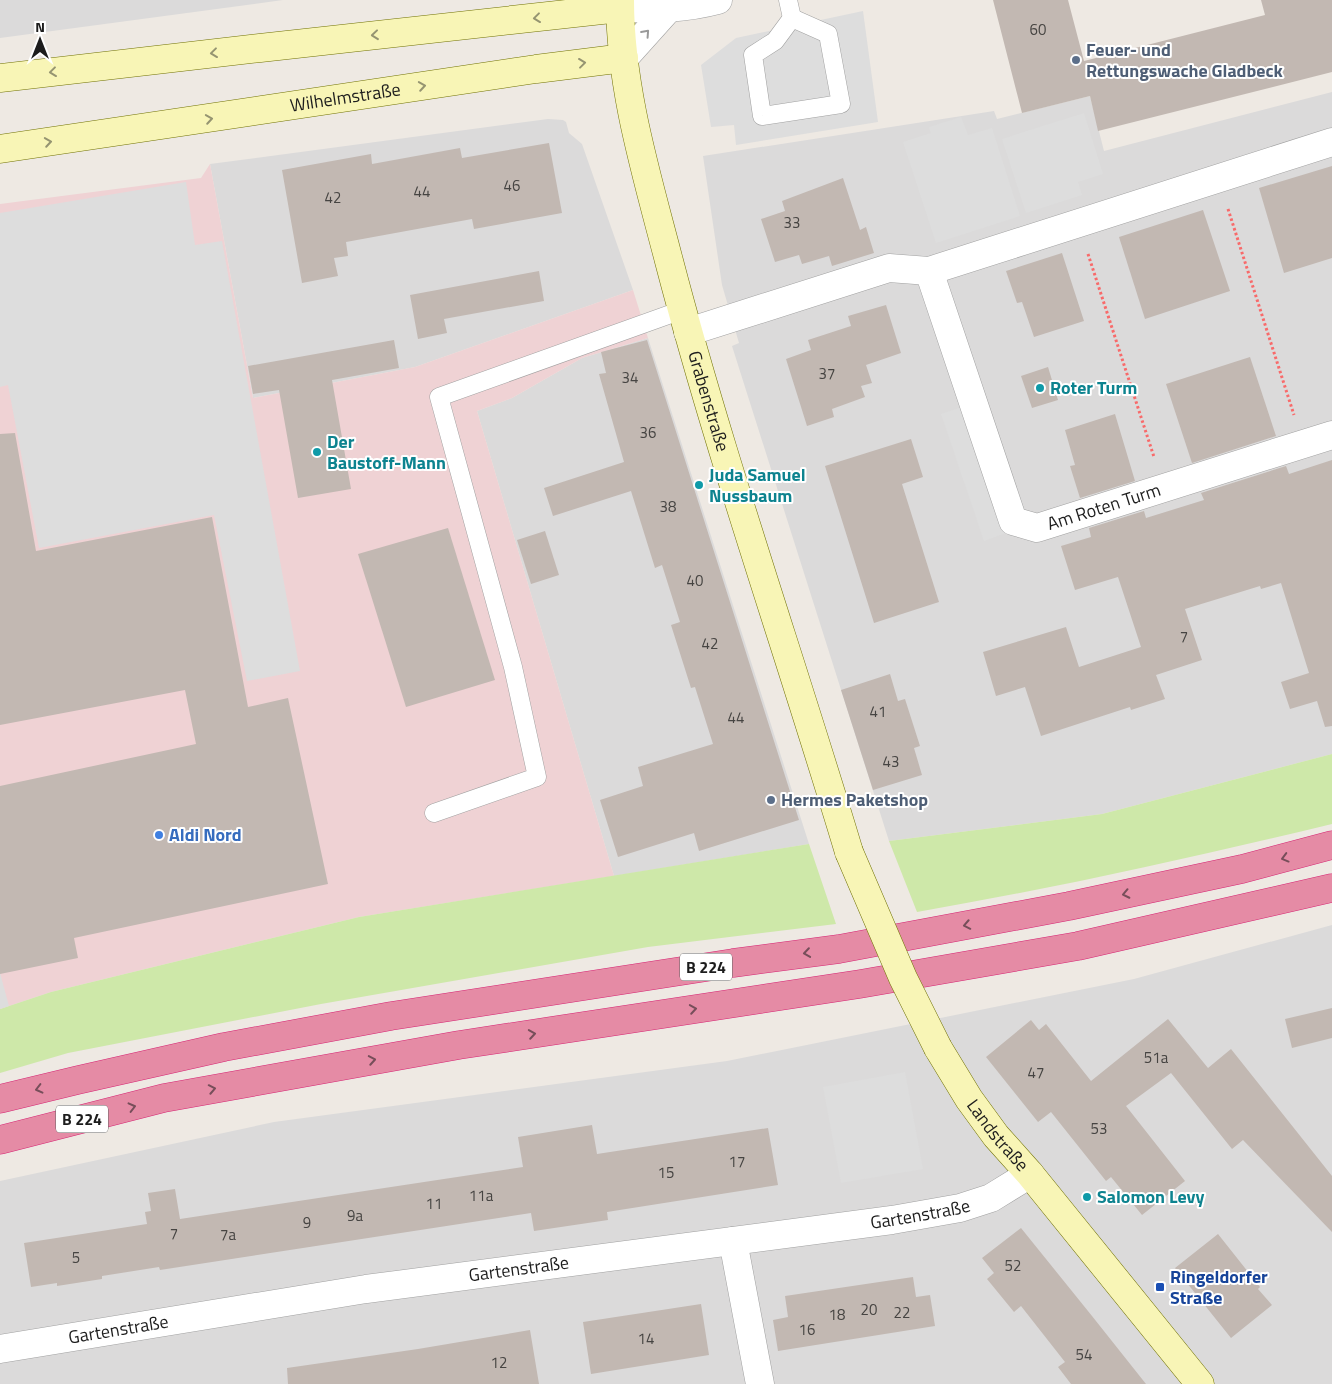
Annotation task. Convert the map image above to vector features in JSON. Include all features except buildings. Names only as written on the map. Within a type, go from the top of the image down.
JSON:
[{"type":"highway","name":"B 224","points":[[0,1099],[224,1047],[382,1017],[733,963],[839,949],[1069,906],[1242,869],[1332,845]]},
{"type":"highway","name":"B 224","points":[[0,1140],[164,1098],[459,1045],[860,984],[1078,946],[1332,888]]},
{"type":"street","points":[[0,78],[620,4],[668,9],[699,5],[718,0]]},
{"type":"street","name":"Grabenstraße","points":[[620,4],[624,58],[632,109],[644,165],[685,321],[849,852]]},
{"type":"street","points":[[624,58],[668,9]]},
{"type":"street","name":"Wilhelmstraße","points":[[0,149],[536,69],[624,58]]},
{"type":"street","points":[[685,321],[889,268],[929,271],[1332,142]]},
{"type":"street","name":"Am Roten Turm","points":[[929,271],[1013,521],[1037,528],[1332,435]]},
{"type":"street","name":"Landstraße","points":[[849,852],[903,978],[938,1048],[970,1099],[996,1136],[1030,1174],[1200,1384]]},
{"type":"street","name":"Gartenstraße","points":[[0,1349],[366,1289],[892,1220],[960,1208],[991,1198],[1030,1174]]},
{"type":"street","points":[[733,1241],[760,1384]]},
{"type":"lane","points":[[788,0],[792,18],[775,41],[753,55],[762,116],[841,104],[828,34],[792,18]]},
{"type":"lane","points":[[434,813],[537,777],[513,667],[439,397],[685,321]]},
{"type":"path","points":[[1219,179],[1303,444]]},
{"type":"path","points":[[1078,224],[1165,489]]},
{"type":"shaded area","points":[[0,0],[283,0],[0,38]]},
{"type":"shaded area","points":[[863,11],[878,122],[736,145],[734,125],[711,127],[701,65],[736,38]]},
{"type":"shaded area","points":[[1332,92],[1332,754],[1102,814],[889,841],[732,346],[739,343],[722,285],[703,156],[994,111],[997,119],[1090,96],[1104,151]]},
{"type":"shaded area","points":[[1084,113],[1103,174],[1078,182],[1082,195],[1026,213],[1002,139]]},
{"type":"shaded area","points":[[961,117],[968,135],[992,128],[1020,216],[936,243],[903,142],[931,133],[929,127]]},
{"type":"shaded area","points":[[548,119],[566,122],[569,133],[582,144],[633,290],[415,367],[253,398],[210,164]]},
{"type":"shaded area","points":[[210,164],[253,398],[415,367],[633,290],[648,338],[582,358],[512,398],[477,411],[614,876],[359,917],[51,992],[0,1009],[0,204],[201,178]]},
{"type":"shaded area","points":[[186,182],[195,245],[222,241],[300,671],[247,681],[214,515],[39,548],[8,385],[0,387],[0,213]]},
{"type":"shaded area","points":[[648,338],[809,844],[614,876],[477,411],[512,398],[582,358]]},
{"type":"shaded area","points":[[971,404],[1014,530],[984,541],[941,414]]},
{"type":"shaded area","points":[[1332,925],[1332,1384],[0,1384],[0,1181],[274,1122],[727,1061],[1134,979]]},
{"type":"shaded area","points":[[0,973],[9,1006],[0,1009]]},
{"type":"shaded area","points":[[905,1072],[923,1169],[841,1183],[823,1087]]},
{"type":"green space","points":[[1332,754],[1332,824],[1177,860],[1021,893],[917,912],[889,841],[1102,814]]},
{"type":"green space","points":[[809,844],[836,924],[648,947],[321,1004],[68,1053],[0,1073],[0,1009],[51,992],[359,917]]},
{"type":"place","name":"Feuer- und Rettungswache Gladbeck","points":[[1076,60]]},
{"type":"place","name":"Roter Turm","points":[[1040,388]]},
{"type":"place","name":"Der Baustoff-Mann","points":[[317,452]]},
{"type":"place","name":"Juda Samuel Nussbaum","points":[[699,485]]},
{"type":"place","name":"Hermes Paketshop","points":[[771,800]]},
{"type":"place","name":"Aldi Nord","points":[[159,835]]},
{"type":"place","name":"Salomon Levy","points":[[1087,1197]]},
{"type":"place","name":"Ringeldorfer Straße","points":[[1160,1287]]}]
